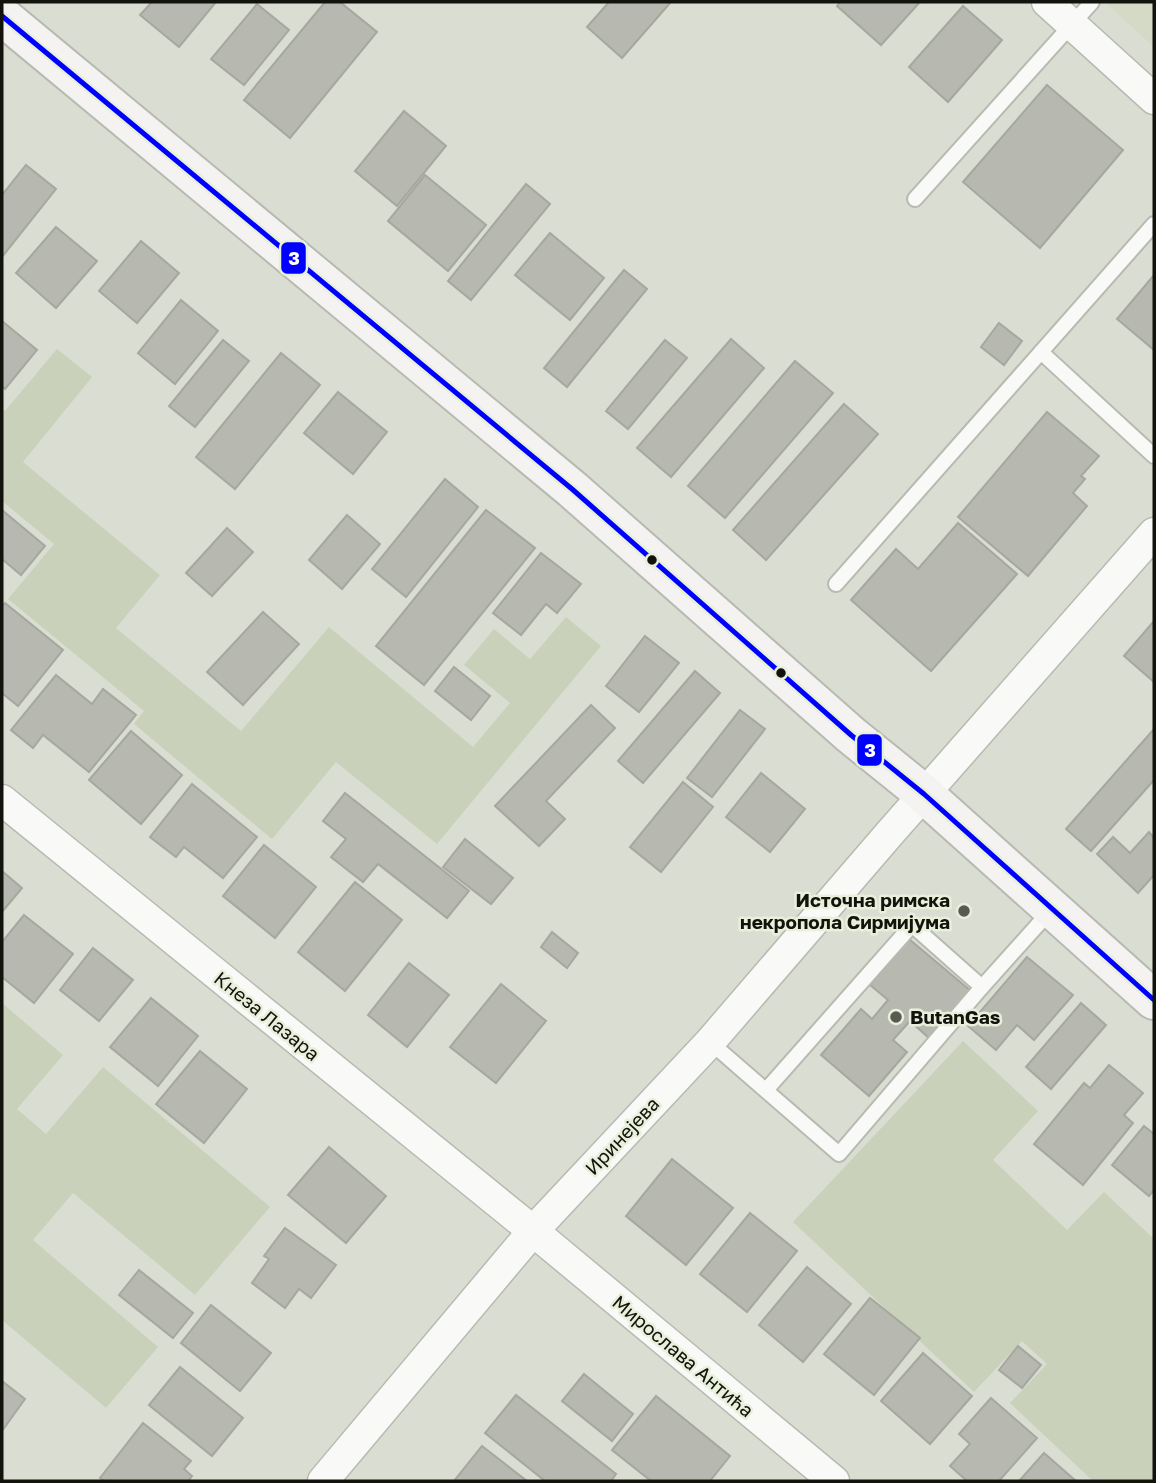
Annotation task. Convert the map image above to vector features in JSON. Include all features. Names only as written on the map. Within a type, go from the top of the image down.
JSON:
[{"type":"main road","points":[[2,16],[572,489],[841,726],[924,794],[1154,1000]]},
{"type":"street","points":[[1047,2],[1154,99]]},
{"type":"street","name":"Иринејева","points":[[323,1481],[533,1231],[710,1042],[1154,533]]},
{"type":"street","name":"Кнеза Лазара","points":[[2,800],[533,1231]]},
{"type":"street","name":"Мирослава Антића","points":[[533,1231],[834,1481]]},
{"type":"lane","points":[[915,199],[1092,2]]},
{"type":"lane","points":[[836,584],[1154,224]]},
{"type":"lane","points":[[1041,352],[1154,456]]},
{"type":"lane","points":[[710,1042],[839,1154],[1052,908]]},
{"type":"lane","points":[[766,1090],[912,925],[982,986]]},
{"type":"shaded area","points":[[1154,2],[1154,47],[1106,3]]},
{"type":"shaded area","points":[[57,349],[92,377],[23,462],[160,575],[116,628],[241,731],[329,627],[473,747],[510,703],[464,665],[494,629],[530,659],[566,617],[601,646],[437,844],[336,762],[272,839],[134,724],[144,711],[8,599],[54,544],[2,501],[2,409],[5,411]]},
{"type":"shaded area","points":[[2,1003],[63,1055],[17,1109],[46,1134],[103,1067],[270,1207],[195,1295],[73,1193],[33,1240],[158,1347],[106,1408],[2,1320]]},
{"type":"shaded area","points":[[963,1041],[1038,1111],[993,1160],[1067,1230],[1104,1192],[1154,1239],[1154,1481],[1093,1481],[1010,1403],[1047,1364],[1022,1341],[974,1392],[793,1222]]},
{"type":"building","points":[[152,2],[216,2],[179,47],[140,15]]},
{"type":"building","points":[[325,2],[340,2],[377,32],[290,138],[244,100]]},
{"type":"building","points":[[609,2],[671,2],[622,58],[587,27]]},
{"type":"building","points":[[840,2],[920,2],[881,45],[837,6]]},
{"type":"building","points":[[257,4],[289,30],[244,85],[211,59]]},
{"type":"building","points":[[963,6],[1002,40],[948,102],[909,67]]},
{"type":"building","points":[[1047,85],[1123,150],[1040,248],[963,182]]},
{"type":"building","points":[[404,111],[446,146],[397,206],[355,171]]},
{"type":"building","points":[[26,165],[56,189],[2,257],[2,195]]},
{"type":"building","points":[[425,175],[486,225],[448,271],[388,221]]},
{"type":"building","points":[[526,184],[550,204],[471,300],[448,281]]},
{"type":"building","points":[[56,227],[97,261],[56,308],[16,273]]},
{"type":"building","points":[[550,233],[604,278],[570,320],[515,275]]},
{"type":"building","points":[[141,241],[179,273],[137,323],[99,291]]},
{"type":"building","points":[[624,270],[647,289],[567,387],[544,368]]},
{"type":"building","points":[[1154,275],[1154,350],[1117,319]]},
{"type":"building","points":[[181,300],[218,331],[175,384],[138,353]]},
{"type":"building","points":[[2,321],[37,350],[5,389],[2,386]]},
{"type":"building","points":[[999,323],[1022,341],[1004,365],[981,347]]},
{"type":"building","points":[[731,339],[764,368],[671,477],[637,448]]},
{"type":"building","points":[[223,340],[249,361],[195,427],[169,406]]},
{"type":"building","points":[[665,340],[687,358],[628,429],[606,411]]},
{"type":"building","points":[[281,353],[320,385],[235,489],[196,457]]},
{"type":"building","points":[[795,361],[833,393],[725,518],[688,486]]},
{"type":"building","points":[[338,392],[387,432],[353,474],[304,433]]},
{"type":"building","points":[[844,404],[878,434],[766,560],[733,530]]},
{"type":"building","points":[[1047,412],[1099,456],[1081,476],[1085,479],[1073,493],[1087,506],[1028,576],[958,517]]},
{"type":"building","points":[[445,479],[478,507],[406,597],[372,569]]},
{"type":"building","points":[[2,510],[45,546],[21,575],[2,559]]},
{"type":"building","points":[[486,510],[535,548],[424,685],[376,646]]},
{"type":"building","points":[[347,515],[380,544],[342,589],[309,560]]},
{"type":"building","points":[[958,523],[1017,574],[931,671],[851,600],[896,549],[918,569]]},
{"type":"building","points":[[227,528],[253,552],[212,596],[186,573]]},
{"type":"building","points":[[541,553],[581,584],[557,613],[546,604],[521,635],[493,613]]},
{"type":"building","points":[[5,603],[63,650],[18,706],[2,693],[2,606]]},
{"type":"building","points":[[263,612],[299,644],[243,705],[207,672]]},
{"type":"building","points":[[1154,621],[1154,682],[1124,656]]},
{"type":"building","points":[[645,636],[679,663],[639,712],[606,686]]},
{"type":"building","points":[[454,667],[490,696],[471,720],[435,691]]},
{"type":"building","points":[[695,671],[720,693],[643,783],[618,761]]},
{"type":"building","points":[[56,675],[92,704],[103,689],[136,715],[89,772],[43,735],[33,748],[11,730]]},
{"type":"building","points":[[591,705],[615,728],[546,801],[565,819],[539,846],[495,806]]},
{"type":"building","points":[[740,710],[765,729],[712,797],[687,778]]},
{"type":"building","points":[[1154,729],[1154,780],[1091,851],[1066,829]]},
{"type":"building","points":[[131,731],[182,775],[141,824],[89,780]]},
{"type":"building","points":[[761,773],[805,809],[770,852],[726,817]]},
{"type":"building","points":[[683,782],[713,807],[661,872],[630,847]]},
{"type":"building","points":[[192,784],[257,837],[223,878],[184,847],[176,857],[150,837]]},
{"type":"building","points":[[345,793],[469,891],[447,918],[378,864],[363,882],[331,857],[346,839],[323,821]]},
{"type":"building","points":[[1149,832],[1154,838],[1154,875],[1138,893],[1097,854],[1113,837],[1130,853]]},
{"type":"building","points":[[465,839],[513,878],[491,904],[443,867]]},
{"type":"building","points":[[264,845],[316,887],[275,938],[223,896]]},
{"type":"building","points":[[2,871],[22,888],[2,912]]},
{"type":"building","points":[[355,882],[402,920],[345,991],[298,952]]},
{"type":"building","points":[[24,915],[73,954],[34,1003],[2,977],[2,942]]},
{"type":"building","points":[[552,932],[578,953],[567,968],[541,947]]},
{"type":"building","points":[[909,939],[971,991],[930,1039],[910,1021],[893,1040],[907,1052],[869,1096],[821,1055],[861,1009],[872,1019],[888,1000],[870,985]]},
{"type":"building","points":[[93,948],[133,980],[99,1021],[60,990]]},
{"type":"building","points":[[1027,957],[1073,995],[1034,1040],[1017,1025],[996,1050],[968,1026]]},
{"type":"building","points":[[409,963],[449,995],[407,1047],[368,1015]]},
{"type":"building","points":[[501,984],[546,1021],[496,1083],[450,1047]]},
{"type":"building","points":[[151,998],[198,1036],[158,1086],[110,1047]]},
{"type":"building","points":[[1081,1003],[1106,1025],[1051,1089],[1026,1067]]},
{"type":"building","points":[[200,1051],[247,1089],[204,1143],[156,1104]]},
{"type":"building","points":[[1109,1065],[1143,1093],[1124,1115],[1133,1123],[1083,1185],[1034,1144],[1084,1083],[1090,1088]]},
{"type":"building","points":[[1144,1126],[1154,1134],[1154,1190],[1149,1196],[1112,1165]]},
{"type":"building","points":[[329,1147],[386,1196],[346,1243],[288,1195]]},
{"type":"building","points":[[672,1159],[733,1208],[686,1265],[626,1216]]},
{"type":"building","points":[[750,1213],[797,1251],[747,1312],[700,1274]]},
{"type":"building","points":[[285,1228],[336,1265],[311,1298],[299,1289],[285,1308],[252,1283],[269,1259],[264,1256]]},
{"type":"building","points":[[807,1267],[851,1304],[803,1362],[759,1325]]},
{"type":"building","points":[[139,1270],[193,1313],[173,1338],[119,1295]]},
{"type":"building","points":[[870,1298],[920,1338],[874,1395],[824,1354]]},
{"type":"building","points":[[211,1305],[271,1353],[240,1391],[181,1343]]},
{"type":"building","points":[[1018,1346],[1041,1365],[1022,1388],[999,1370]]},
{"type":"building","points":[[923,1353],[972,1396],[930,1444],[881,1401]]},
{"type":"building","points":[[180,1367],[243,1418],[212,1456],[149,1405]]},
{"type":"building","points":[[584,1374],[633,1414],[612,1441],[562,1401]]},
{"type":"building","points":[[2,1381],[25,1399],[2,1431]]},
{"type":"building","points":[[516,1395],[616,1474],[611,1481],[545,1481],[485,1433]]},
{"type":"building","points":[[656,1396],[730,1456],[710,1481],[651,1481],[612,1450]]},
{"type":"building","points":[[991,1398],[1037,1438],[999,1481],[967,1481],[950,1466],[970,1444],[959,1434]]},
{"type":"building","points":[[143,1423],[191,1461],[184,1469],[192,1476],[188,1481],[104,1481],[100,1478]]},
{"type":"building","points":[[482,1446],[527,1481],[454,1481]]},
{"type":"building","points":[[1044,1453],[1076,1481],[1019,1481]]},
{"type":"transit line","name":"3","points":[[2,16],[572,489],[851,735],[924,794],[1154,1000]]},
{"type":"place","name":"Источна римска некропола Сирмијума","points":[[964,911]]},
{"type":"place","name":"ButanGas","points":[[896,1017]]}]
